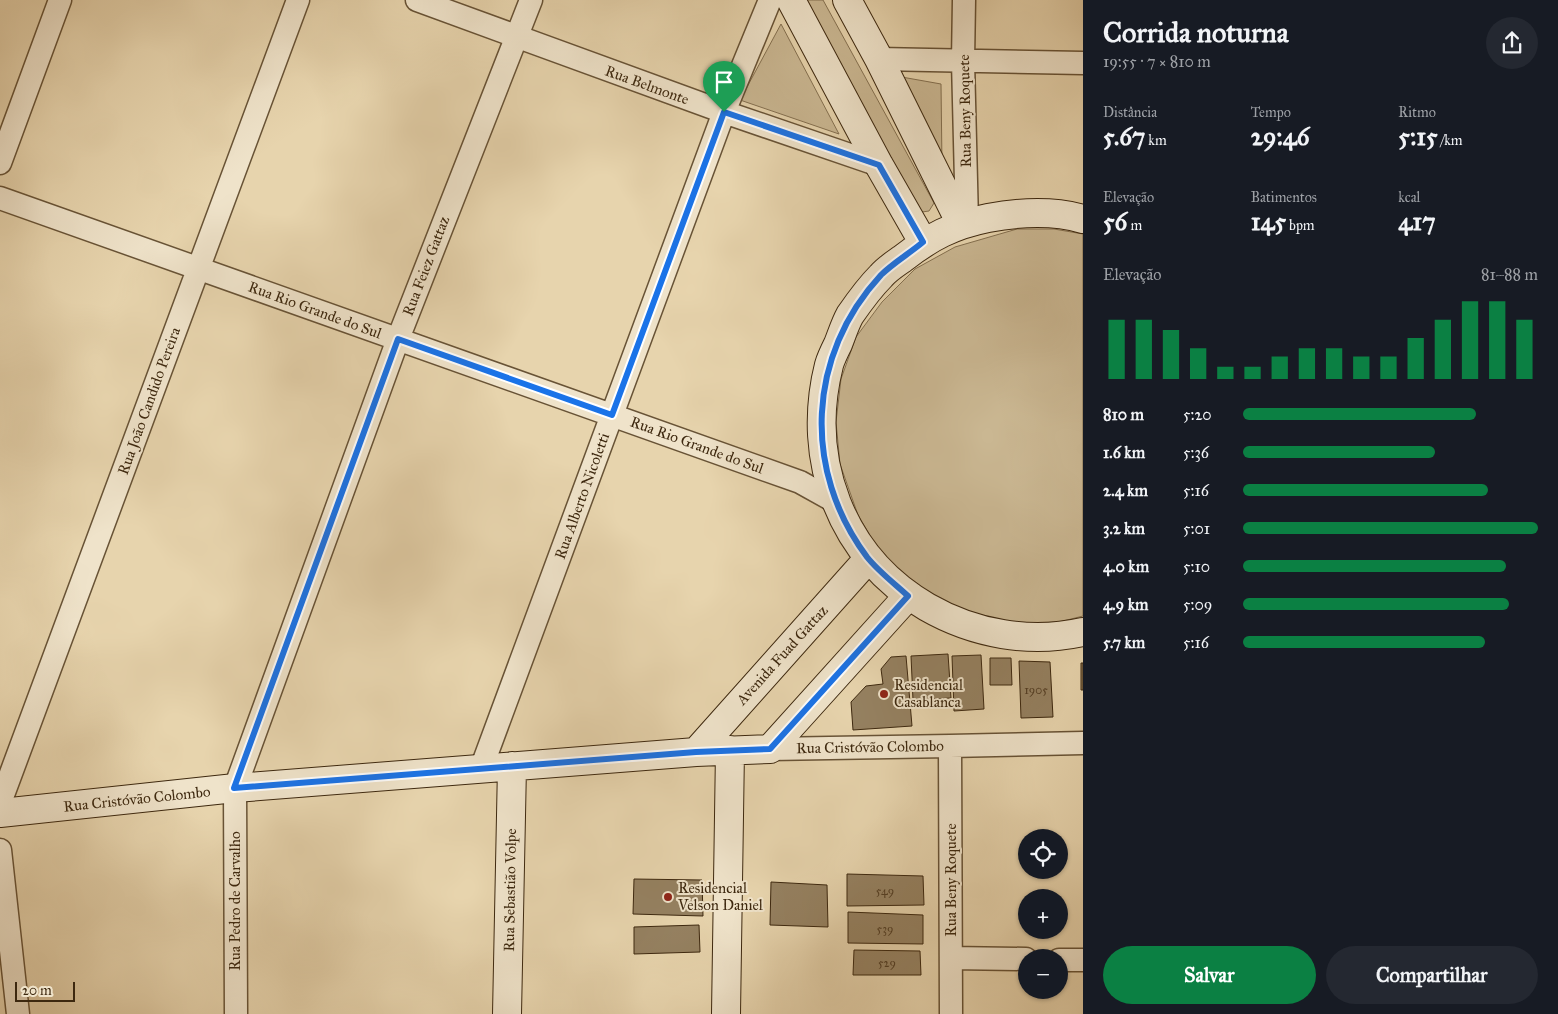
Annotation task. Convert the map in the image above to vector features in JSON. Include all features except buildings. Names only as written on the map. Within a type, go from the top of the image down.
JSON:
[{"type":"main road","points":[[791,0],[879,165],[923,242]]},
{"type":"main road","points":[[847,0],[964,223]]},
{"type":"main road","points":[[1083,219],[1065,214],[1016,213],[964,223],[923,242],[882,274],[850,316],[829,364],[821,415],[825,468],[836,502],[850,531],[869,558],[908,596],[948,619],[991,633],[1036,638],[1083,632]]},
{"type":"main road","name":"Avenida Fuad Gattaz","points":[[696,752],[869,558]]},
{"type":"main road","points":[[770,749],[908,596]]},
{"type":"main road","name":"Rua Cristóvão Colombo","points":[[0,813],[234,788],[696,752],[770,749]]},
{"type":"main road","points":[[726,1014],[730,750]]},
{"type":"main road","name":"Rua Sebastião Volpe","points":[[507,1014],[512,766]]},
{"type":"street","points":[[0,163],[60,0]]},
{"type":"street","name":"Rua João Candido Pereira","points":[[0,803],[298,0]]},
{"type":"street","name":"Rua Belmonte","points":[[417,0],[724,112],[879,165]]},
{"type":"street","name":"Rua Feiez Gattaz","points":[[234,788],[398,339],[531,0]]},
{"type":"street","name":"Rua Alberto Nicoletti","points":[[481,769],[724,112],[770,0]]},
{"type":"street","name":"Rua Beny Roquete","points":[[964,0],[964,223]]},
{"type":"street","points":[[879,59],[1083,63]]},
{"type":"street","name":"Rua Rio Grande do Sul","points":[[0,198],[800,482],[836,502]]},
{"type":"street","points":[[800,482],[825,468]]},
{"type":"street","name":"Rua Cristóvão Colombo","points":[[770,749],[1083,743]]},
{"type":"street","name":"Rua Beny Roquete","points":[[950,746],[951,1014]]},
{"type":"street","name":"Rua Pedro de Carvalho","points":[[234,788],[236,1014]]},
{"type":"street","points":[[0,850],[18,1014]]},
{"type":"street","points":[[951,958],[1018,959]]},
{"type":"street","points":[[1068,960],[1083,960]]},
{"type":"shaded area","points":[[804,0],[823,0],[934,203],[929,211],[922,212],[918,207]]},
{"type":"shaded area","points":[[781,24],[839,134],[740,100]]},
{"type":"shaded area","points":[[896,76],[941,84],[942,166]]},
{"type":"shaded area","points":[[1017,229],[1054,229],[1083,234],[1083,616],[1059,622],[1015,623],[964,611],[917,587],[882,556],[858,515],[840,464],[836,422],[841,379],[856,337],[882,302],[915,269],[955,247]]},
{"type":"place","name":"Residencial Casablanca","points":[[884,694]]},
{"type":"place","name":"Residencial Velson Daniel","points":[[668,897]]},
{"type":"route","points":[[724,112],[879,165],[923,242],[882,274],[850,316],[829,364],[821,415],[825,468],[836,502],[850,531],[869,558],[908,596],[770,749],[696,752],[234,788],[398,339],[612,415],[724,112]]}]
